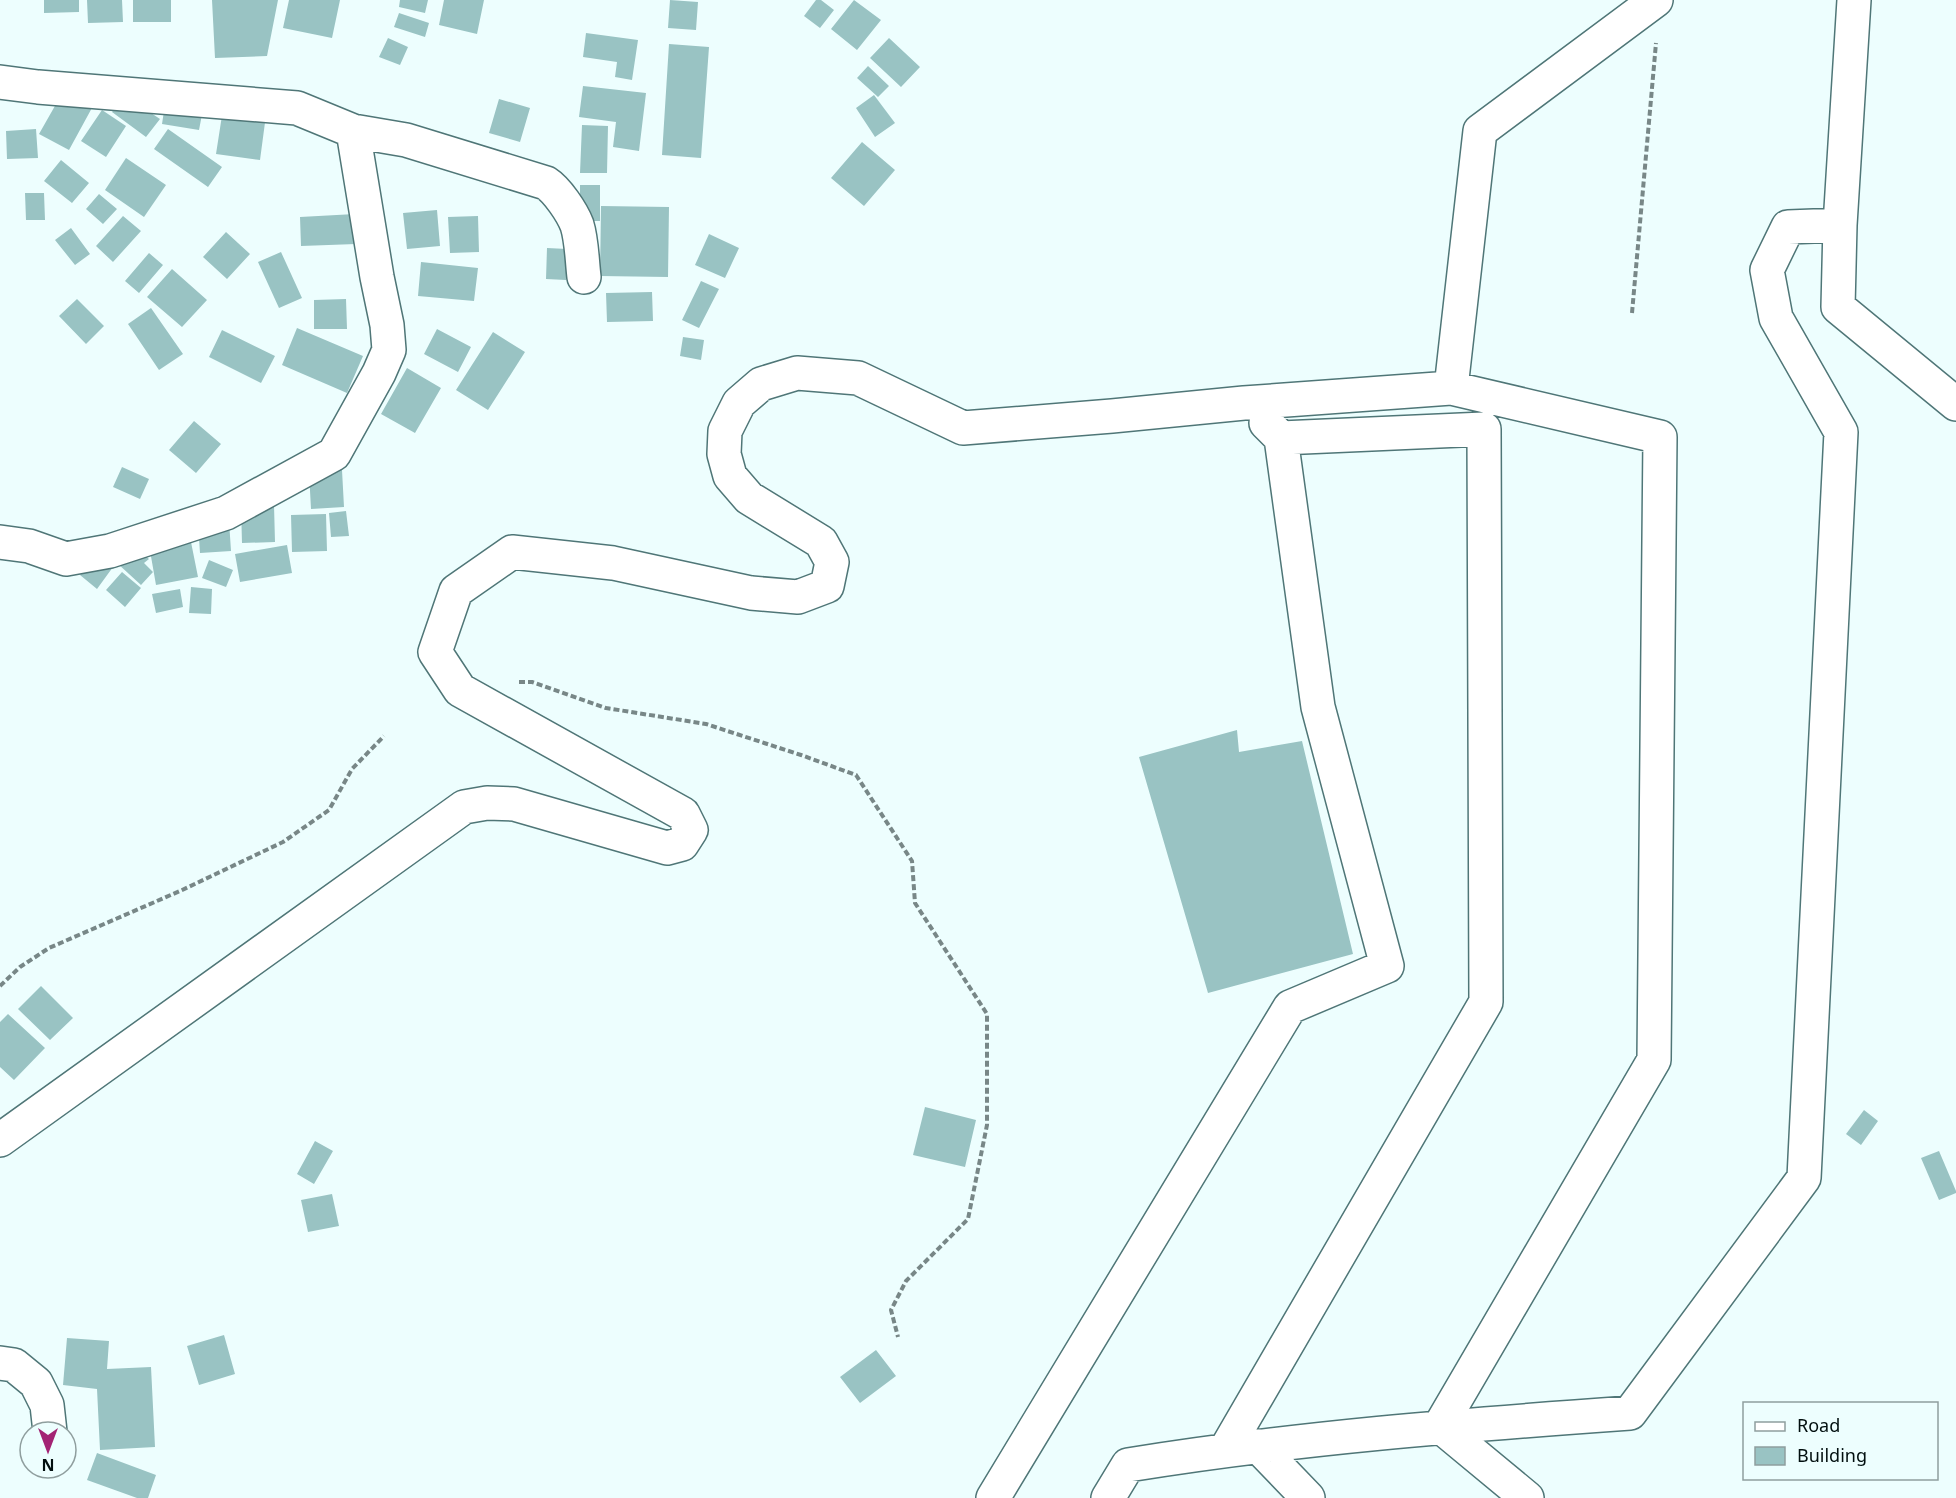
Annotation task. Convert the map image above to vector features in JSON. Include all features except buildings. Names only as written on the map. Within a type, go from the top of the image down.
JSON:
[{"type":"street","points":[[1451,388],[1480,131],[1656,0]]},
{"type":"street","points":[[1854,0],[1840,225],[1838,306],[1956,404]]},
{"type":"street","points":[[0,82],[297,108],[353,131],[406,140],[546,183],[553,188],[577,225],[584,277]]},
{"type":"street","points":[[0,542],[29,546],[66,560],[110,551],[226,513],[334,454],[379,374],[389,350],[387,325],[353,131]]},
{"type":"street","points":[[1108,1498],[1128,1465],[1226,1449],[1440,1426],[1630,1413],[1804,1178],[1841,432],[1776,318],[1767,270],[1788,227],[1840,225]]},
{"type":"street","points":[[0,1140],[464,807],[487,803],[514,804],[667,848],[682,844],[692,830],[683,814],[460,690],[435,652],[456,591],[512,552],[612,563],[751,593],[798,597],[827,586],[832,562],[821,542],[750,498],[730,476],[724,454],[725,431],[739,403],[760,384],[797,374],[858,378],[963,428],[1244,403],[1451,388],[1660,437],[1654,1060],[1440,1426]]},
{"type":"street","points":[[993,1498],[1290,1007],[1387,966],[1318,706],[1281,438],[1244,403]]},
{"type":"street","points":[[1226,1449],[1486,1002],[1484,429],[1281,438]]},
{"type":"street","points":[[0,1363],[14,1365],[36,1383],[47,1405],[49,1420]]},
{"type":"street","points":[[1440,1426],[1527,1498]]},
{"type":"street","points":[[1258,1446],[1308,1498]]},
{"type":"path","points":[[1632,313],[1657,35]]},
{"type":"path","points":[[514,681],[532,682],[606,708],[706,724],[856,775],[912,861],[915,903],[987,1014],[987,1125],[968,1219],[906,1281],[891,1310],[898,1337]]},
{"type":"path","points":[[0,986],[20,968],[49,948],[180,891],[283,842],[329,810],[352,770],[384,736]]}]
